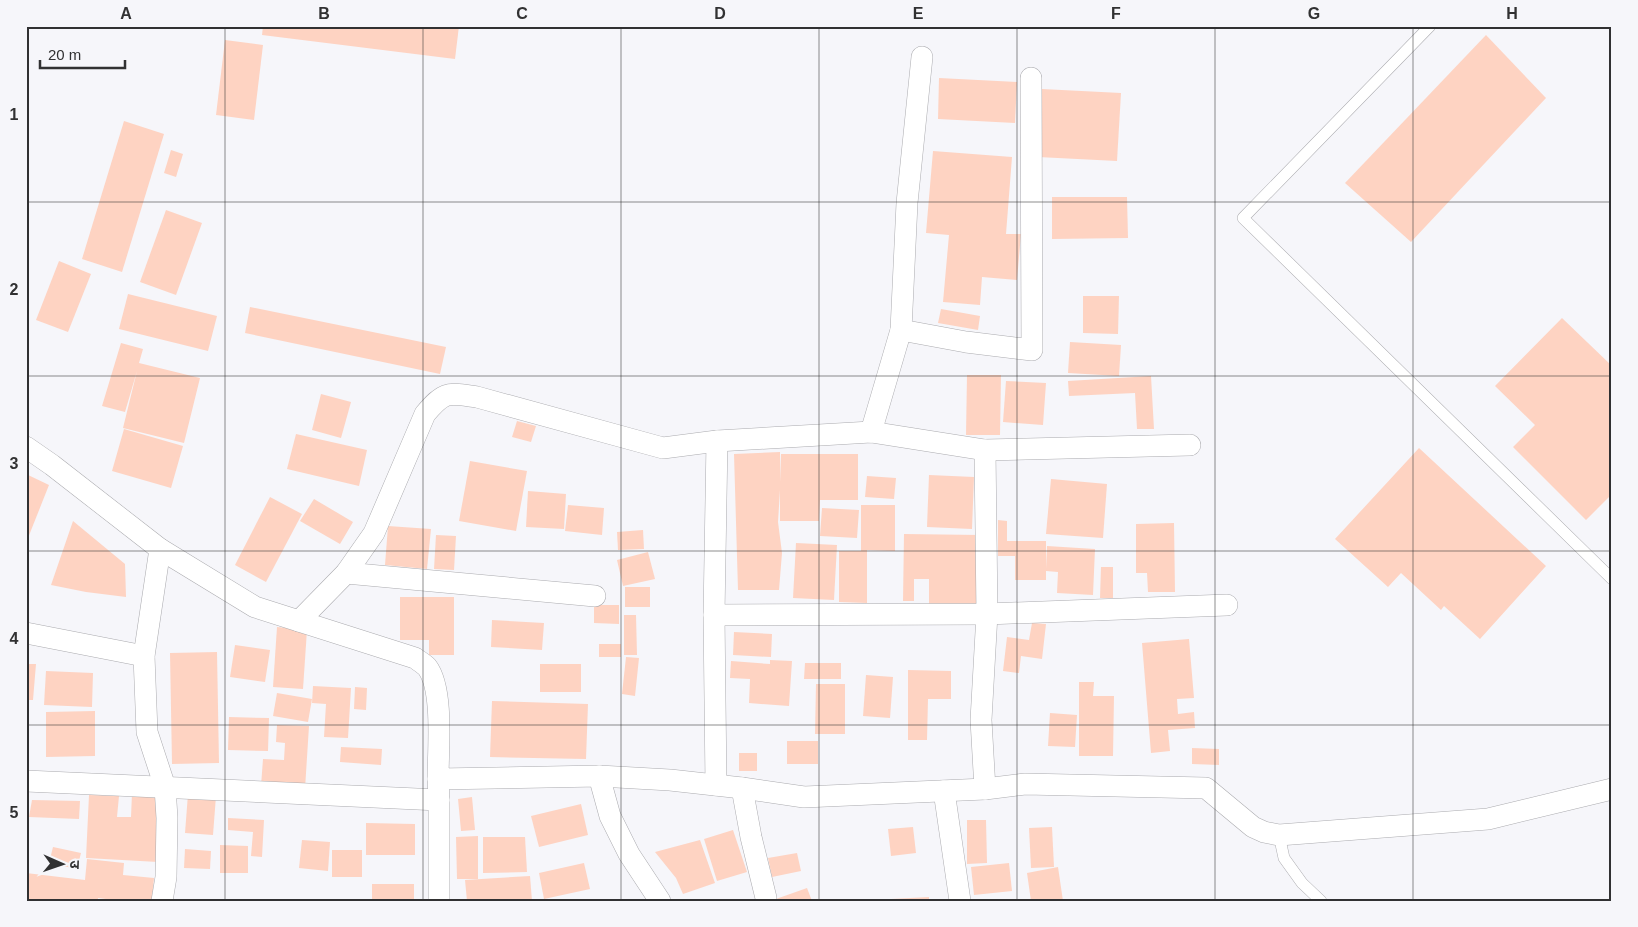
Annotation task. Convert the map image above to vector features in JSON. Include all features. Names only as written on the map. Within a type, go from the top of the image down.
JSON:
[{"type":"street","points":[[871,432],[901,330],[907,203],[922,57]]},
{"type":"street","points":[[901,330],[966,342],[1032,350],[1031,78]]},
{"type":"street","points":[[299,621],[346,573],[374,533],[425,414],[436,401],[450,393],[477,397],[663,448],[716,441],[871,432],[985,450],[1190,445]]},
{"type":"street","points":[[716,441],[714,615],[716,785]]},
{"type":"street","points":[[26,447],[160,549],[255,607],[415,658],[427,666],[434,678],[438,694],[438,901]]},
{"type":"street","points":[[985,450],[987,614],[981,720],[985,789]]},
{"type":"street","points":[[160,549],[144,656],[147,732],[165,787],[167,818],[166,877],[162,901]]},
{"type":"street","points":[[346,573],[595,596]]},
{"type":"street","points":[[714,615],[987,614],[1227,605]]},
{"type":"street","points":[[26,633],[144,656]]},
{"type":"street","points":[[438,779],[599,776],[670,780],[742,788],[804,798],[985,789],[1026,784],[1206,788],[1253,827],[1264,832],[1279,835],[1488,819],[1612,789]]},
{"type":"street","points":[[599,776],[610,816],[629,854],[660,901]]},
{"type":"street","points":[[26,781],[439,800]]},
{"type":"street","points":[[742,788],[751,837],[766,898]]},
{"type":"street","points":[[944,790],[960,901]]},
{"type":"lane","points":[[1430,26],[1243,218],[1612,579]]},
{"type":"lane","points":[[1279,835],[1284,858],[1302,882],[1322,901]]},
{"type":"building","points":[[263,26],[459,26],[455,59],[262,35]]},
{"type":"building","points":[[1486,35],[1546,98],[1411,242],[1345,183]]},
{"type":"building","points":[[225,40],[263,45],[254,120],[216,115]]},
{"type":"building","points":[[939,78],[1017,82],[1015,123],[938,119]]},
{"type":"building","points":[[1042,89],[1121,93],[1117,161],[1038,157]]},
{"type":"building","points":[[124,121],[164,134],[122,272],[82,259]]},
{"type":"building","points":[[171,150],[183,154],[176,177],[164,173]]},
{"type":"building","points":[[933,151],[1012,157],[1006,234],[1021,234],[1017,280],[982,277],[980,305],[943,302],[949,235],[926,233]]},
{"type":"building","points":[[1052,197],[1127,197],[1128,238],[1052,239]]},
{"type":"building","points":[[166,210],[202,223],[176,295],[140,282]]},
{"type":"building","points":[[59,261],[91,274],[68,332],[36,320]]},
{"type":"building","points":[[128,294],[217,316],[208,351],[119,329]]},
{"type":"building","points":[[1083,296],[1119,296],[1118,334],[1083,333]]},
{"type":"building","points":[[250,307],[446,347],[440,374],[245,333]]},
{"type":"building","points":[[941,309],[980,316],[978,330],[938,323]]},
{"type":"building","points":[[1562,318],[1612,366],[1612,494],[1586,520],[1513,447],[1535,425],[1495,386]]},
{"type":"building","points":[[1070,342],[1121,345],[1119,376],[1068,373]]},
{"type":"building","points":[[121,343],[143,349],[139,363],[200,378],[184,443],[123,428],[137,371],[125,412],[102,406]]},
{"type":"building","points":[[967,375],[1001,375],[1000,435],[966,435]]},
{"type":"building","points":[[1151,376],[1154,429],[1137,429],[1135,393],[1069,396],[1068,381]]},
{"type":"building","points":[[1006,381],[1046,383],[1043,425],[1003,422]]},
{"type":"building","points":[[321,394],[351,402],[341,438],[312,430]]},
{"type":"building","points":[[517,421],[536,426],[531,442],[512,437]]},
{"type":"building","points":[[124,429],[183,446],[171,488],[112,471]]},
{"type":"building","points":[[296,434],[367,450],[359,486],[287,469]]},
{"type":"building","points":[[1419,448],[1546,566],[1480,639],[1444,606],[1441,610],[1401,573],[1388,587],[1335,539]]},
{"type":"building","points":[[780,452],[780,482],[781,454],[858,454],[858,500],[820,500],[819,521],[780,521],[780,490],[778,522],[782,553],[779,590],[738,590],[734,454]]},
{"type":"building","points":[[470,461],[527,471],[516,531],[459,521]]},
{"type":"building","points":[[26,474],[49,485],[26,543]]},
{"type":"building","points":[[929,475],[974,477],[972,529],[927,527]]},
{"type":"building","points":[[867,476],[896,478],[894,499],[865,497]]},
{"type":"building","points":[[1051,479],[1107,484],[1103,538],[1046,534]]},
{"type":"building","points":[[528,491],[566,494],[564,529],[526,527]]},
{"type":"building","points":[[270,497],[302,514],[266,582],[235,565]]},
{"type":"building","points":[[314,499],[353,522],[340,544],[300,521]]},
{"type":"building","points":[[568,505],[604,508],[602,535],[565,531]]},
{"type":"building","points":[[861,505],[895,505],[895,551],[867,550],[867,603],[839,602],[839,551],[861,551]]},
{"type":"building","points":[[822,508],[859,510],[857,538],[820,536]]},
{"type":"building","points":[[998,520],[1007,521],[1007,541],[1046,541],[1046,569],[1047,546],[1095,549],[1093,595],[1057,593],[1058,572],[1046,571],[1046,580],[1015,580],[1015,556],[998,556]]},
{"type":"building","points":[[73,521],[125,564],[126,597],[51,585]]},
{"type":"building","points":[[1174,523],[1175,592],[1148,592],[1147,573],[1136,573],[1136,524]]},
{"type":"building","points":[[388,526],[431,529],[427,569],[385,565]]},
{"type":"building","points":[[643,530],[644,549],[618,550],[617,532]]},
{"type":"building","points":[[904,534],[981,535],[980,609],[929,609],[929,579],[914,579],[914,601],[903,601]]},
{"type":"building","points":[[436,535],[456,536],[454,570],[434,569]]},
{"type":"building","points":[[796,543],[837,545],[834,600],[793,598]]},
{"type":"building","points":[[648,552],[655,579],[623,586],[617,560]]},
{"type":"building","points":[[1101,567],[1113,567],[1113,598],[1100,598]]},
{"type":"building","points":[[625,587],[650,587],[650,607],[625,607]]},
{"type":"building","points":[[400,597],[454,597],[454,655],[429,655],[429,640],[400,640]]},
{"type":"building","points":[[594,605],[619,605],[619,624],[594,623]]},
{"type":"building","points":[[624,615],[636,615],[637,655],[624,655]]},
{"type":"building","points":[[492,620],[544,623],[542,650],[491,647]]},
{"type":"building","points":[[1032,623],[1046,624],[1042,659],[1021,656],[1019,673],[1003,671],[1007,637],[1029,640]]},
{"type":"building","points":[[277,627],[307,630],[303,689],[273,687]]},
{"type":"building","points":[[734,632],[772,634],[771,657],[733,655]]},
{"type":"building","points":[[1189,639],[1194,698],[1177,699],[1178,714],[1194,712],[1195,728],[1168,730],[1170,751],[1151,753],[1142,643]]},
{"type":"building","points":[[599,644],[621,644],[621,657],[599,657]]},
{"type":"building","points":[[235,645],[270,650],[265,682],[230,677]]},
{"type":"building","points":[[217,652],[219,763],[172,764],[170,653]]},
{"type":"building","points":[[626,657],[639,658],[635,696],[622,694]]},
{"type":"building","points":[[770,660],[792,661],[789,706],[749,703],[750,679],[730,678],[731,661],[770,664]]},
{"type":"building","points":[[805,663],[841,663],[841,679],[804,679]]},
{"type":"building","points":[[26,664],[36,664],[33,700],[26,700]]},
{"type":"building","points":[[540,664],[581,664],[581,692],[540,692]]},
{"type":"building","points":[[908,670],[951,671],[951,699],[928,699],[927,740],[908,740]]},
{"type":"building","points":[[46,671],[93,673],[92,707],[44,705]]},
{"type":"building","points":[[866,675],[893,677],[890,718],[863,716]]},
{"type":"building","points":[[1079,682],[1094,682],[1093,696],[1114,696],[1113,756],[1079,756]]},
{"type":"building","points":[[816,684],[845,684],[845,734],[815,734]]},
{"type":"building","points":[[313,686],[351,688],[348,738],[324,737],[326,704],[312,703]]},
{"type":"building","points":[[355,687],[367,688],[366,710],[354,709]]},
{"type":"building","points":[[277,693],[312,699],[308,722],[273,716]]},
{"type":"building","points":[[492,701],[588,704],[586,759],[490,757]]},
{"type":"building","points":[[95,711],[95,756],[46,757],[46,712]]},
{"type":"building","points":[[1050,713],[1077,715],[1075,747],[1048,746]]},
{"type":"building","points":[[229,717],[269,718],[268,751],[228,750]]},
{"type":"building","points":[[277,725],[309,726],[305,789],[261,786],[263,759],[284,760],[285,743],[276,742]]},
{"type":"building","points":[[787,741],[818,741],[818,764],[787,764]]},
{"type":"building","points":[[341,747],[382,749],[381,765],[340,762]]},
{"type":"building","points":[[1192,748],[1219,749],[1219,765],[1192,764]]},
{"type":"building","points":[[739,753],[757,753],[757,771],[739,771]]},
{"type":"building","points":[[132,793],[160,795],[158,862],[86,858],[89,795],[119,796],[117,817],[131,817]]},
{"type":"building","points":[[188,794],[216,796],[213,835],[185,833]]},
{"type":"building","points":[[472,797],[475,830],[461,831],[458,799]]},
{"type":"building","points":[[32,800],[80,801],[79,819],[29,817]]},
{"type":"building","points":[[581,804],[588,835],[539,847],[531,816]]},
{"type":"building","points":[[228,818],[264,820],[262,857],[251,856],[253,832],[228,830]]},
{"type":"building","points":[[967,820],[986,820],[987,863],[967,864]]},
{"type":"building","points":[[366,823],[415,824],[415,855],[366,855]]},
{"type":"building","points":[[913,827],[916,853],[891,856],[888,829]]},
{"type":"building","points":[[1052,827],[1054,867],[1031,868],[1029,828]]},
{"type":"building","points":[[733,830],[747,872],[717,881],[704,839]]},
{"type":"building","points":[[478,836],[478,879],[457,879],[456,837]]},
{"type":"building","points":[[483,837],[525,837],[527,872],[483,873]]},
{"type":"building","points":[[302,840],[330,842],[328,871],[299,868]]},
{"type":"building","points":[[700,840],[715,883],[683,894],[676,878],[655,852]]},
{"type":"building","points":[[220,845],[248,846],[248,873],[220,873]]},
{"type":"building","points":[[53,847],[81,853],[77,869],[49,863]]},
{"type":"building","points":[[185,849],[211,851],[210,869],[184,868]]},
{"type":"building","points":[[332,850],[362,850],[362,877],[332,877]]},
{"type":"building","points":[[797,853],[801,871],[772,877],[768,858]]},
{"type":"building","points":[[87,859],[124,863],[123,875],[154,878],[152,901],[121,901],[98,898],[98,901],[26,901],[26,873],[85,880]]},
{"type":"building","points":[[584,863],[590,889],[544,899],[539,873]]},
{"type":"building","points":[[1009,863],[1012,891],[974,895],[971,867]]},
{"type":"building","points":[[1058,867],[1063,901],[1031,901],[1027,873]]},
{"type":"building","points":[[530,876],[532,901],[467,901],[465,880]]},
{"type":"building","points":[[372,884],[414,884],[414,901],[372,901]]},
{"type":"building","points":[[807,888],[812,901],[777,901],[776,899]]},
{"type":"building","points":[[929,897],[929,901],[891,901],[891,899]]}]
